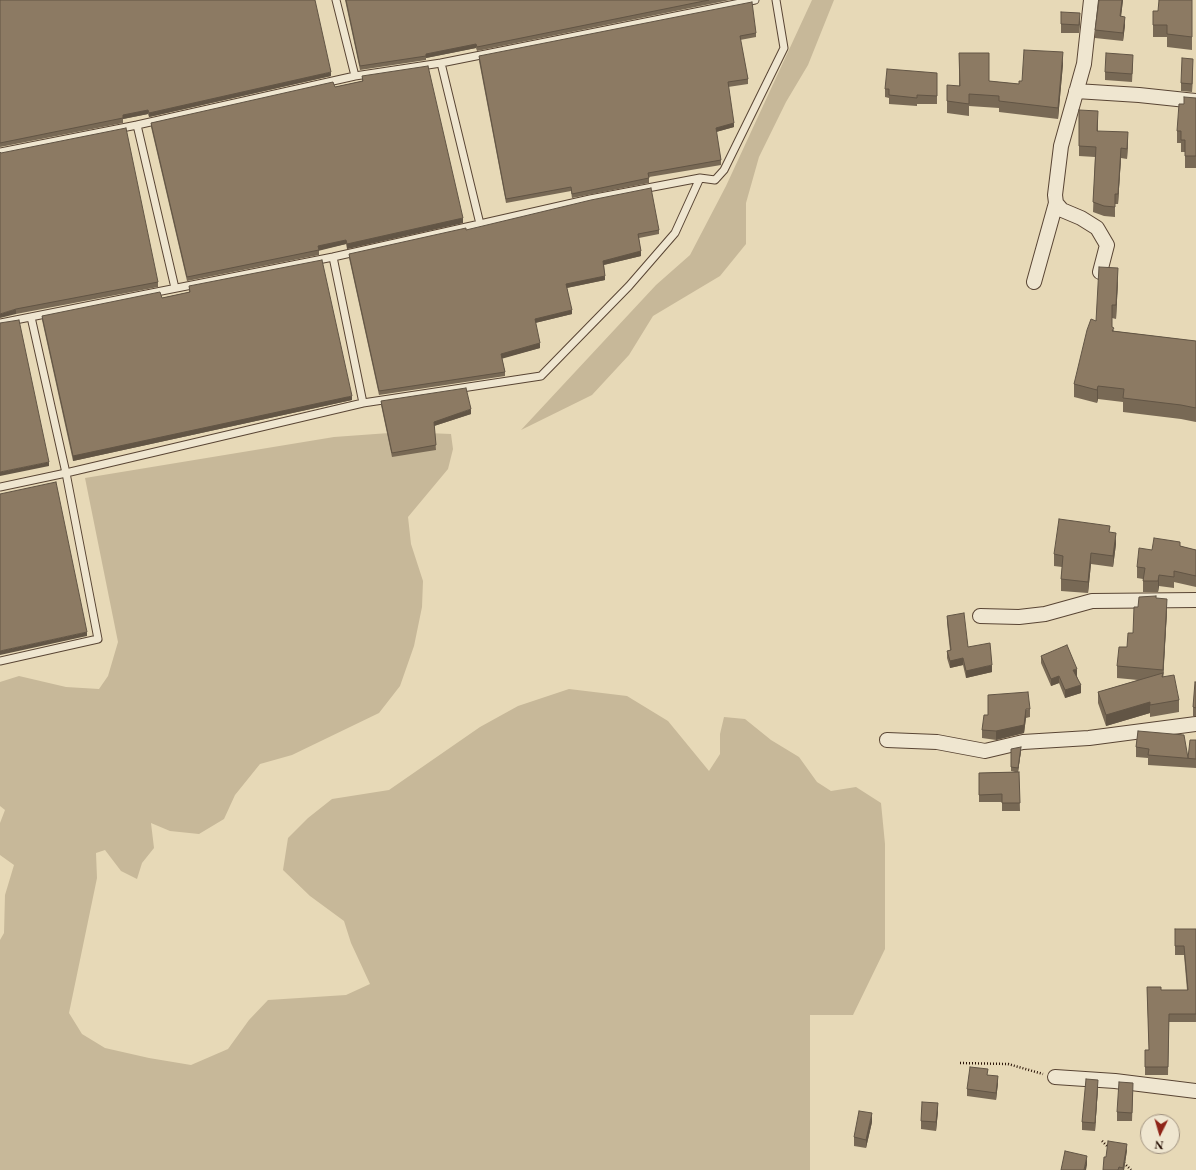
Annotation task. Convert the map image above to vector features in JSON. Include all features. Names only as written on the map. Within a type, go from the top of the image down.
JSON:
[{"type":"street","points":[[1034,282],[1056,203],[1055,195],[1061,146],[1084,64],[1091,0]]},
{"type":"street","points":[[1076,91],[1139,95],[1196,101]]},
{"type":"street","points":[[1056,203],[1062,210],[1081,218],[1097,228],[1107,245],[1100,272]]},
{"type":"street","points":[[980,616],[1045,614],[1092,601],[1196,600]]},
{"type":"street","points":[[888,740],[937,742],[985,751],[1023,742],[1089,738],[1196,724]]},
{"type":"street","points":[[1055,1077],[1115,1081],[1196,1091]]},
{"type":"lane","points":[[336,0],[355,76]]},
{"type":"lane","points":[[0,152],[137,125],[355,76],[441,63],[755,0]]},
{"type":"lane","points":[[0,323],[333,258],[590,199],[700,178],[714,180],[724,170],[784,48],[776,0]]},
{"type":"lane","points":[[441,63],[480,224]]},
{"type":"lane","points":[[137,125],[175,288]]},
{"type":"lane","points":[[0,487],[66,473],[363,403],[541,376],[629,286],[675,233],[700,178]]},
{"type":"lane","points":[[333,258],[363,403]]},
{"type":"lane","points":[[0,661],[98,639],[66,473],[31,317]]},
{"type":"path","points":[[960,1063],[1008,1064],[1055,1077]]},
{"type":"path","points":[[1102,1141],[1112,1151]]},
{"type":"path","points":[[1121,1160],[1131,1170]]},
{"type":"shaded area","points":[[812,0],[834,0],[808,65],[786,102],[759,157],[746,203],[746,244],[720,276],[653,316],[629,355],[592,395],[521,430],[656,285],[690,255],[726,186]]},
{"type":"shaded area","points":[[403,432],[451,434],[453,449],[448,469],[408,517],[411,544],[423,581],[422,607],[414,646],[400,686],[379,713],[292,755],[260,764],[235,795],[224,819],[199,834],[170,831],[151,823],[154,848],[142,863],[137,879],[121,871],[105,850],[96,853],[97,878],[69,1013],[82,1034],[105,1048],[149,1058],[191,1065],[228,1049],[249,1020],[268,1000],[346,995],[370,984],[351,943],[344,921],[310,896],[283,870],[288,838],[308,818],[332,799],[389,790],[480,727],[518,706],[569,689],[627,696],[668,721],[709,771],[720,754],[720,734],[724,717],[745,719],[771,740],[799,757],[817,782],[831,791],[856,787],[881,803],[885,844],[885,949],[853,1015],[810,1015],[810,1170],[0,1170],[0,940],[4,933],[5,895],[14,865],[0,855],[0,823],[5,810],[0,806],[0,682],[19,676],[66,687],[99,689],[108,676],[118,642],[85,478],[334,437]]},
{"type":"building","points":[[0,0],[315,0],[331,72],[149,113],[148,110],[123,115],[123,118],[0,143]]},
{"type":"building","points":[[346,0],[709,0],[477,47],[476,44],[426,54],[426,56],[360,66]]},
{"type":"building","points":[[1099,0],[1122,0],[1120,16],[1125,17],[1123,33],[1095,30]]},
{"type":"building","points":[[1159,0],[1192,0],[1192,37],[1167,34],[1167,25],[1153,25],[1153,11],[1158,11]]},
{"type":"building","points":[[752,2],[756,33],[740,36],[748,79],[728,82],[734,123],[716,128],[721,160],[648,173],[649,178],[572,194],[571,187],[506,199],[479,56]]},
{"type":"building","points":[[1061,12],[1080,13],[1079,25],[1061,24]]},
{"type":"building","points":[[1024,50],[1063,52],[1058,108],[999,101],[999,96],[969,94],[969,104],[947,101],[947,85],[960,86],[959,53],[989,53],[989,81],[1019,84],[1019,81],[1022,81]]},
{"type":"building","points":[[1106,53],[1133,55],[1132,74],[1105,72]]},
{"type":"building","points":[[1182,58],[1193,59],[1192,84],[1181,83]]},
{"type":"building","points":[[428,66],[463,218],[347,244],[346,240],[318,246],[319,250],[187,277],[151,123],[333,82],[335,87],[363,81],[362,76]]},
{"type":"building","points":[[887,69],[937,73],[937,96],[917,95],[917,98],[889,95],[889,89],[885,89]]},
{"type":"building","points":[[1184,97],[1196,98],[1196,156],[1185,156],[1185,140],[1181,140],[1181,131],[1177,131],[1179,104],[1184,104]]},
{"type":"building","points":[[1079,110],[1098,111],[1097,131],[1128,132],[1127,149],[1121,148],[1118,194],[1115,194],[1115,207],[1104,206],[1093,202],[1096,147],[1079,146]]},
{"type":"building","points":[[126,128],[158,282],[16,309],[0,314],[0,152]]},
{"type":"building","points":[[651,188],[659,230],[638,234],[641,251],[603,261],[605,276],[566,284],[572,310],[535,319],[540,343],[501,354],[505,372],[379,391],[349,254],[466,228],[466,230],[591,200]]},
{"type":"building","points":[[322,260],[352,396],[73,456],[42,316],[160,292],[162,298],[190,292],[189,286]]},
{"type":"building","points":[[1099,267],[1118,268],[1116,305],[1112,305],[1112,327],[1114,328],[1112,331],[1196,341],[1196,408],[1123,398],[1124,389],[1098,386],[1097,390],[1074,384],[1087,330],[1091,319],[1096,321]]},
{"type":"building","points":[[19,320],[49,462],[0,472],[0,323]]},
{"type":"building","points":[[466,388],[471,409],[434,422],[436,445],[392,453],[381,401]]},
{"type":"building","points":[[56,482],[87,632],[0,651],[0,494]]},
{"type":"building","points":[[1059,519],[1110,526],[1109,532],[1116,533],[1113,556],[1091,553],[1088,582],[1061,579],[1063,556],[1054,554]]},
{"type":"building","points":[[1154,538],[1180,542],[1180,546],[1196,550],[1196,576],[1174,571],[1174,577],[1159,575],[1158,581],[1143,581],[1145,568],[1137,567],[1139,548],[1152,550]]},
{"type":"building","points":[[1156,596],[1156,598],[1167,599],[1163,670],[1117,666],[1119,647],[1127,647],[1128,633],[1133,633],[1134,607],[1138,607],[1139,597]]},
{"type":"building","points":[[964,613],[968,647],[990,643],[992,665],[966,671],[963,658],[950,661],[947,651],[951,650],[947,616]]},
{"type":"building","points":[[1067,645],[1077,669],[1073,670],[1081,685],[1065,690],[1059,676],[1051,679],[1041,656]]},
{"type":"building","points":[[1163,673],[1162,677],[1174,675],[1179,700],[1150,705],[1150,702],[1106,715],[1098,692]]},
{"type":"building","points":[[1196,682],[1196,708],[1193,707]]},
{"type":"building","points":[[1028,692],[1030,709],[1026,709],[1024,725],[996,731],[982,730],[984,715],[988,715],[988,695]]},
{"type":"building","points":[[1138,731],[1184,735],[1188,758],[1190,740],[1196,740],[1196,759],[1148,755],[1149,749],[1136,747]]},
{"type":"building","points":[[1021,747],[1018,768],[1011,767],[1011,749]]},
{"type":"building","points":[[1019,772],[1020,803],[1002,803],[1002,794],[979,795],[979,773]]},
{"type":"building","points":[[1175,929],[1196,929],[1196,1014],[1169,1014],[1168,1067],[1145,1067],[1145,1050],[1149,1050],[1147,987],[1161,987],[1161,990],[1188,990],[1184,946],[1175,946]]},
{"type":"building","points":[[970,1067],[988,1069],[987,1075],[998,1076],[996,1093],[967,1089]]},
{"type":"building","points":[[1086,1079],[1098,1080],[1095,1123],[1082,1122]]},
{"type":"building","points":[[1119,1082],[1133,1083],[1132,1113],[1117,1112]]},
{"type":"building","points":[[922,1102],[938,1103],[936,1122],[921,1121]]},
{"type":"building","points":[[859,1111],[872,1113],[866,1140],[854,1137]]},
{"type":"building","points":[[1108,1141],[1127,1144],[1123,1168],[1119,1167],[1118,1170],[1103,1170],[1104,1157],[1106,1157]]},
{"type":"building","points":[[1065,1151],[1087,1156],[1084,1170],[1061,1170]]}]
